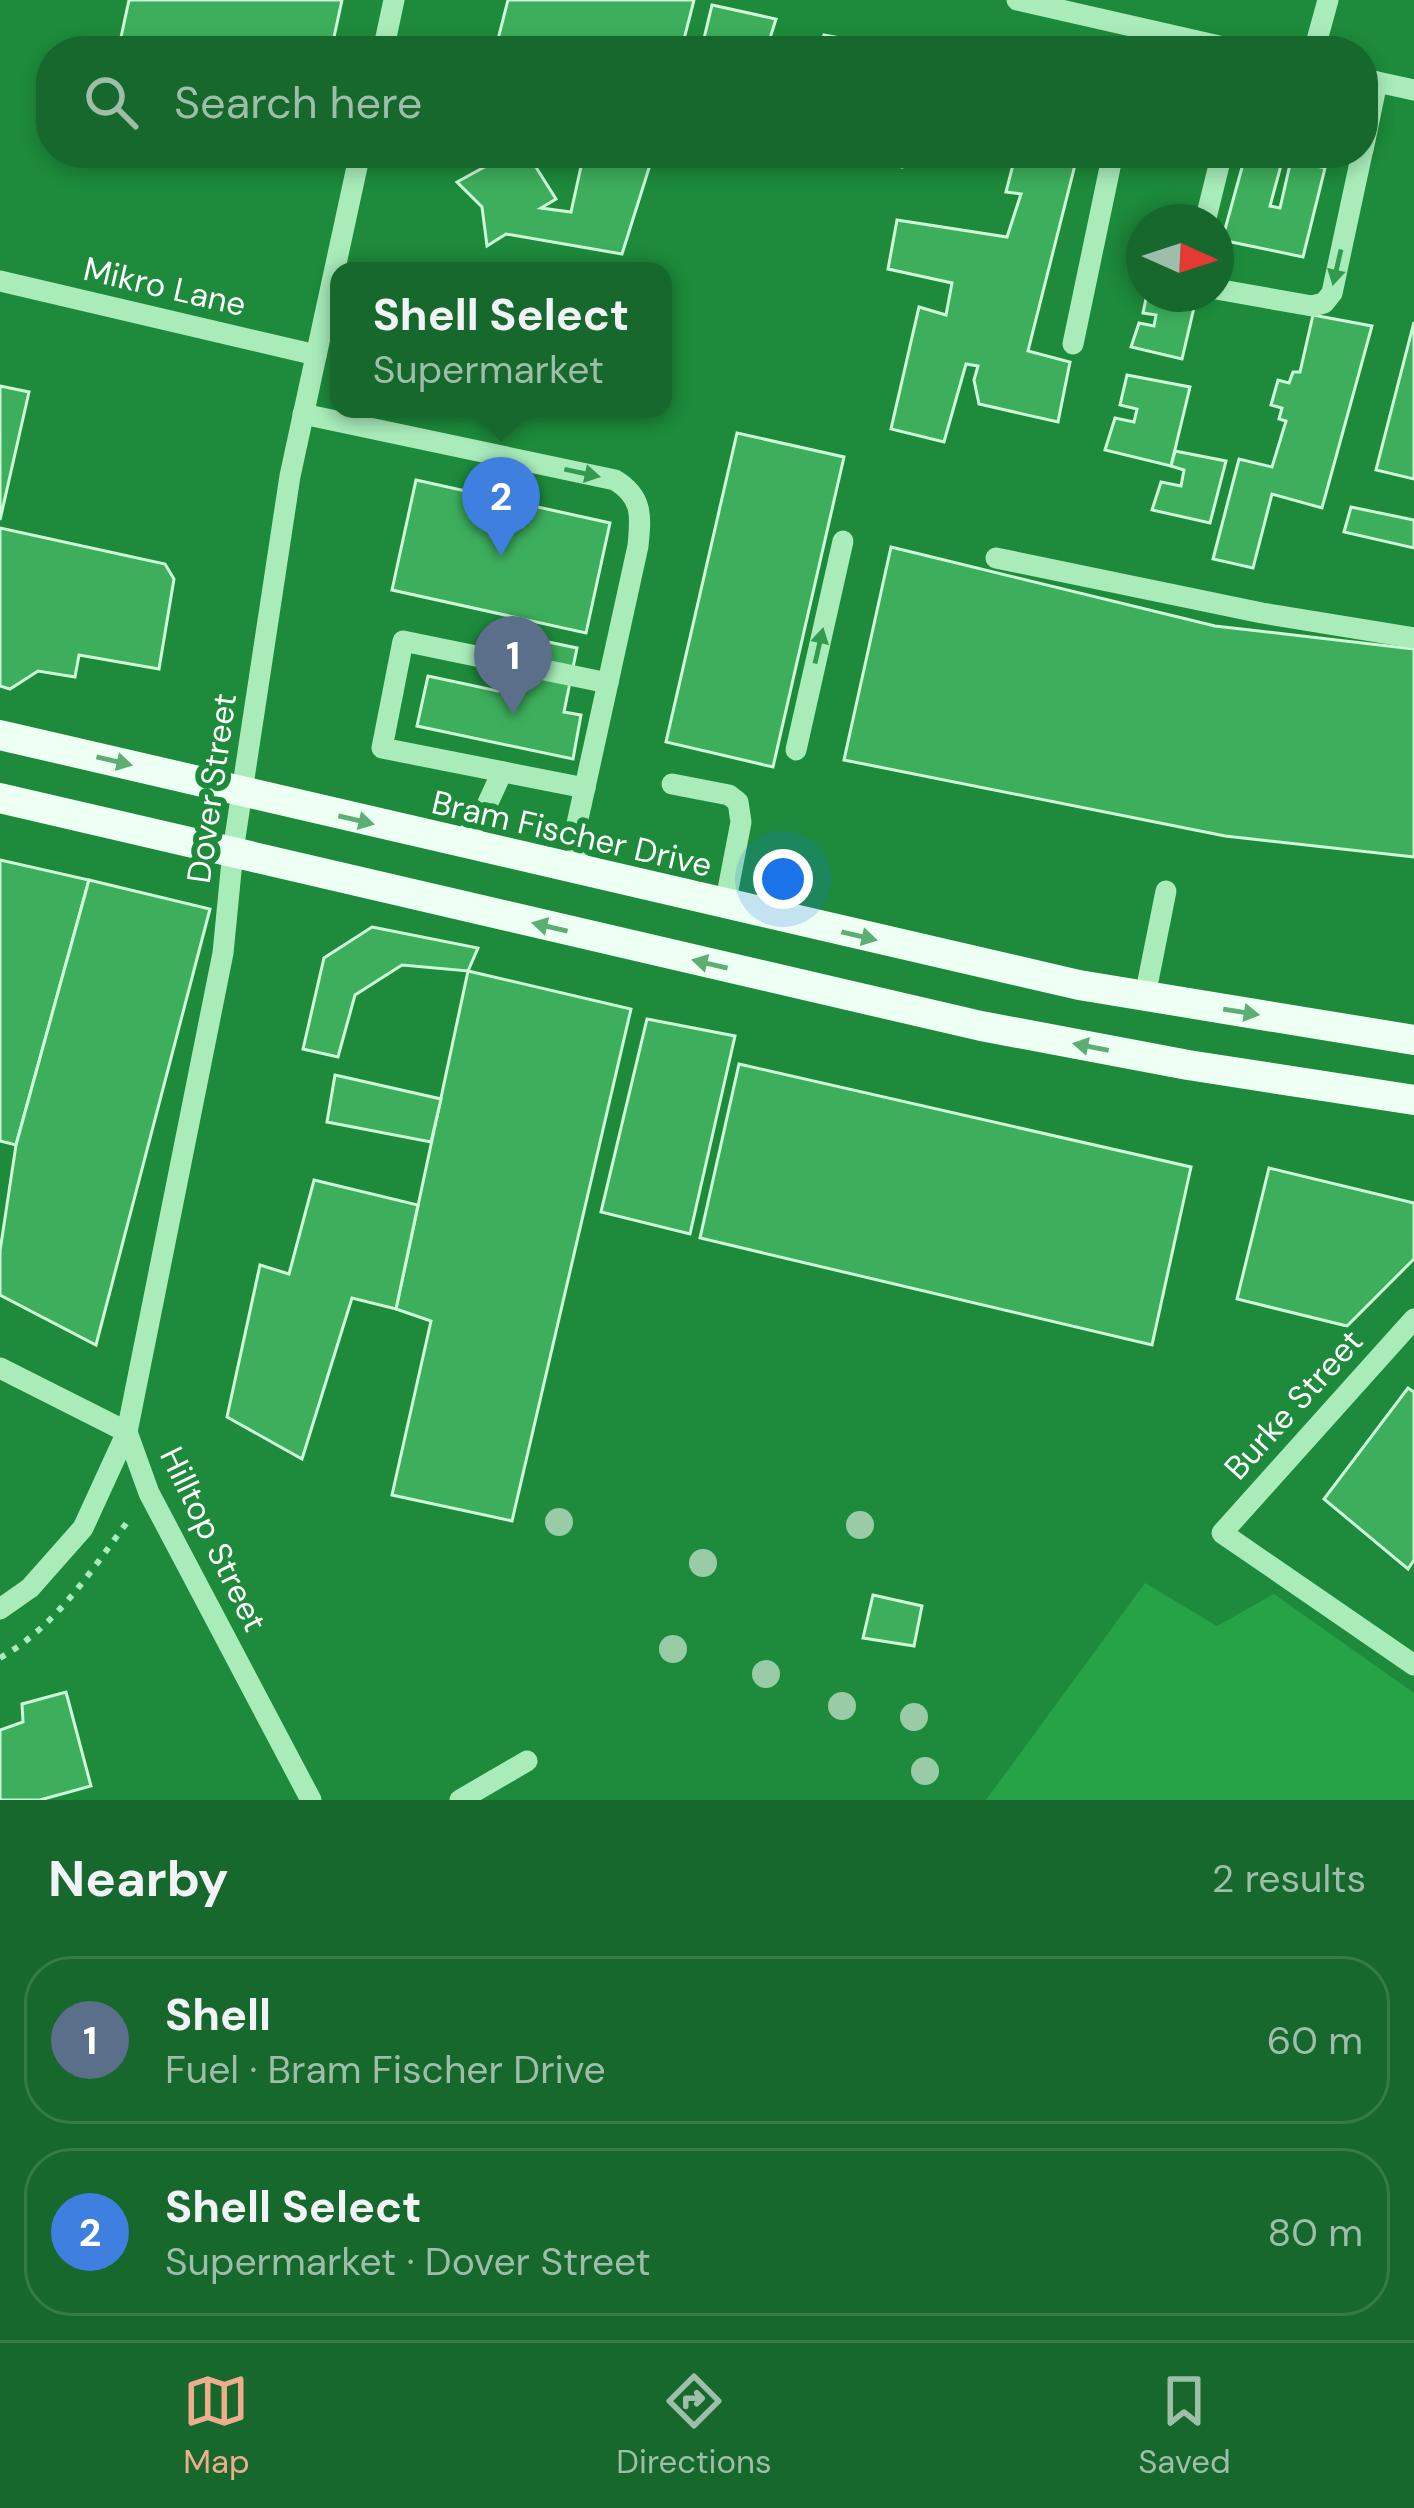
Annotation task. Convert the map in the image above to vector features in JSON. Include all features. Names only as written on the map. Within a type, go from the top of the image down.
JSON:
[{"type":"main road","name":"Bram Fischer Drive","points":[[0,735],[578,872],[1145,997],[1414,1040]]},
{"type":"main road","points":[[0,797],[981,1026],[1187,1066],[1414,1100]]},
{"type":"street","points":[[386,36],[394,0]]},
{"type":"street","points":[[1017,0],[1174,36]]},
{"type":"street","points":[[1318,36],[1328,0]]},
{"type":"street","points":[[1136,36],[1138,28]]},
{"type":"street","points":[[1378,82],[1414,90]]},
{"type":"street","name":"Dover Street","points":[[336,262],[357,168]]},
{"type":"street","points":[[1073,344],[1109,168]]},
{"type":"street","points":[[1209,204],[1218,168]]},
{"type":"street","points":[[1234,292],[1312,307],[1324,303],[1332,292],[1359,168]]},
{"type":"street","name":"Mikro Lane","points":[[0,281],[316,355]]},
{"type":"street","name":"Dover Street","points":[[0,1609],[30,1588],[83,1528],[128,1432],[219,975],[233,851],[303,414],[330,291]]},
{"type":"street","points":[[303,414],[615,480],[637,499],[639,530],[576,828],[578,872]]},
{"type":"street","points":[[796,750],[843,541]]},
{"type":"street","points":[[996,557],[1262,614],[1414,638]]},
{"type":"street","points":[[585,788],[382,748],[403,641],[608,682]]},
{"type":"street","points":[[461,845],[502,772]]},
{"type":"street","points":[[672,784],[729,795],[738,802],[741,822],[725,905]]},
{"type":"street","points":[[1145,997],[1166,891]]},
{"type":"street","name":"Burke Street","points":[[1414,1319],[1222,1533],[1414,1665]]},
{"type":"street","name":"Hilltop Street","points":[[0,1368],[128,1432],[149,1493],[311,1800]]},
{"type":"street","points":[[460,1800],[527,1761]]},
{"type":"path","points":[[0,1658],[25,1644],[61,1610],[149,1493]]},
{"type":"green space","points":[[1145,1583],[1217,1626],[1274,1594],[1414,1693],[1414,1800],[986,1800]]},
{"type":"building","points":[[129,0],[342,0],[334,36],[121,36]]},
{"type":"building","points":[[508,0],[694,0],[685,36],[499,36]]},
{"type":"building","points":[[712,5],[776,19],[771,36],[705,36]]},
{"type":"building","points":[[483,168],[536,168],[556,199],[541,208],[571,212],[581,168],[649,168],[622,254],[506,234],[487,246],[482,207],[457,182]]},
{"type":"building","points":[[1012,168],[1074,168],[1028,351],[1070,362],[1058,422],[979,404],[974,380],[978,366],[966,364],[944,442],[891,429],[919,307],[946,315],[952,283],[888,269],[897,220],[1007,237],[1021,194],[1006,192]]},
{"type":"building","points":[[1242,168],[1280,168],[1270,206],[1280,208],[1289,168],[1325,168],[1303,257],[1234,243],[1232,204]]},
{"type":"building","points":[[1193,312],[1182,359],[1131,347],[1139,323],[1154,326],[1156,315],[1143,313]]},
{"type":"building","points":[[1313,315],[1372,326],[1322,508],[1272,494],[1253,568],[1213,559],[1239,459],[1272,467],[1286,421],[1279,419],[1282,408],[1271,405],[1278,380],[1289,383],[1293,372],[1300,372]]},
{"type":"building","points":[[1414,322],[1414,479],[1376,470]]},
{"type":"building","points":[[1127,375],[1190,387],[1171,466],[1105,450],[1115,418],[1134,422],[1137,409],[1120,405]]},
{"type":"building","points":[[0,386],[29,392],[0,520]]},
{"type":"building","points":[[737,433],[844,457],[773,767],[666,742]]},
{"type":"building","points":[[1175,451],[1226,461],[1210,523],[1152,510],[1161,482],[1181,486],[1184,470],[1171,466]]},
{"type":"building","points":[[416,480],[610,523],[586,633],[392,590]]},
{"type":"building","points":[[1351,507],[1414,520],[1414,548],[1344,532]]},
{"type":"building","points":[[0,528],[165,564],[174,579],[159,669],[79,655],[75,677],[38,671],[10,689],[0,686]]},
{"type":"building","points":[[891,547],[1215,626],[1414,649],[1414,857],[1225,836],[844,760]]},
{"type":"building","points":[[510,634],[577,648],[564,712],[581,715],[573,759],[417,726],[428,676],[498,691]]},
{"type":"building","points":[[0,860],[89,880],[16,1145],[0,1141]]},
{"type":"building","points":[[89,880],[210,909],[96,1345],[0,1295],[0,1251],[16,1145]]},
{"type":"building","points":[[372,927],[478,948],[468,971],[402,965],[355,995],[338,1057],[303,1049],[324,958]]},
{"type":"building","points":[[468,971],[631,1009],[512,1521],[392,1495],[431,1321],[396,1309]]},
{"type":"building","points":[[647,1019],[735,1036],[690,1234],[601,1212]]},
{"type":"building","points":[[739,1064],[1191,1167],[1152,1345],[700,1238]]},
{"type":"building","points":[[335,1075],[441,1099],[431,1142],[327,1122]]},
{"type":"building","points":[[1269,1168],[1414,1203],[1414,1259],[1347,1326],[1237,1299]]},
{"type":"building","points":[[314,1180],[418,1205],[396,1309],[352,1298],[302,1459],[227,1417],[260,1265],[289,1274]]},
{"type":"building","points":[[1408,1388],[1414,1392],[1414,1560],[1408,1569],[1324,1499]]},
{"type":"building","points":[[873,1595],[922,1606],[914,1646],[863,1638]]},
{"type":"building","points":[[66,1692],[91,1786],[40,1800],[0,1800],[0,1730],[23,1722],[22,1704]]},
{"type":"place","name":"Shell Select","points":[[501,556]]},
{"type":"place","name":"Shell","points":[[513,715]]}]
